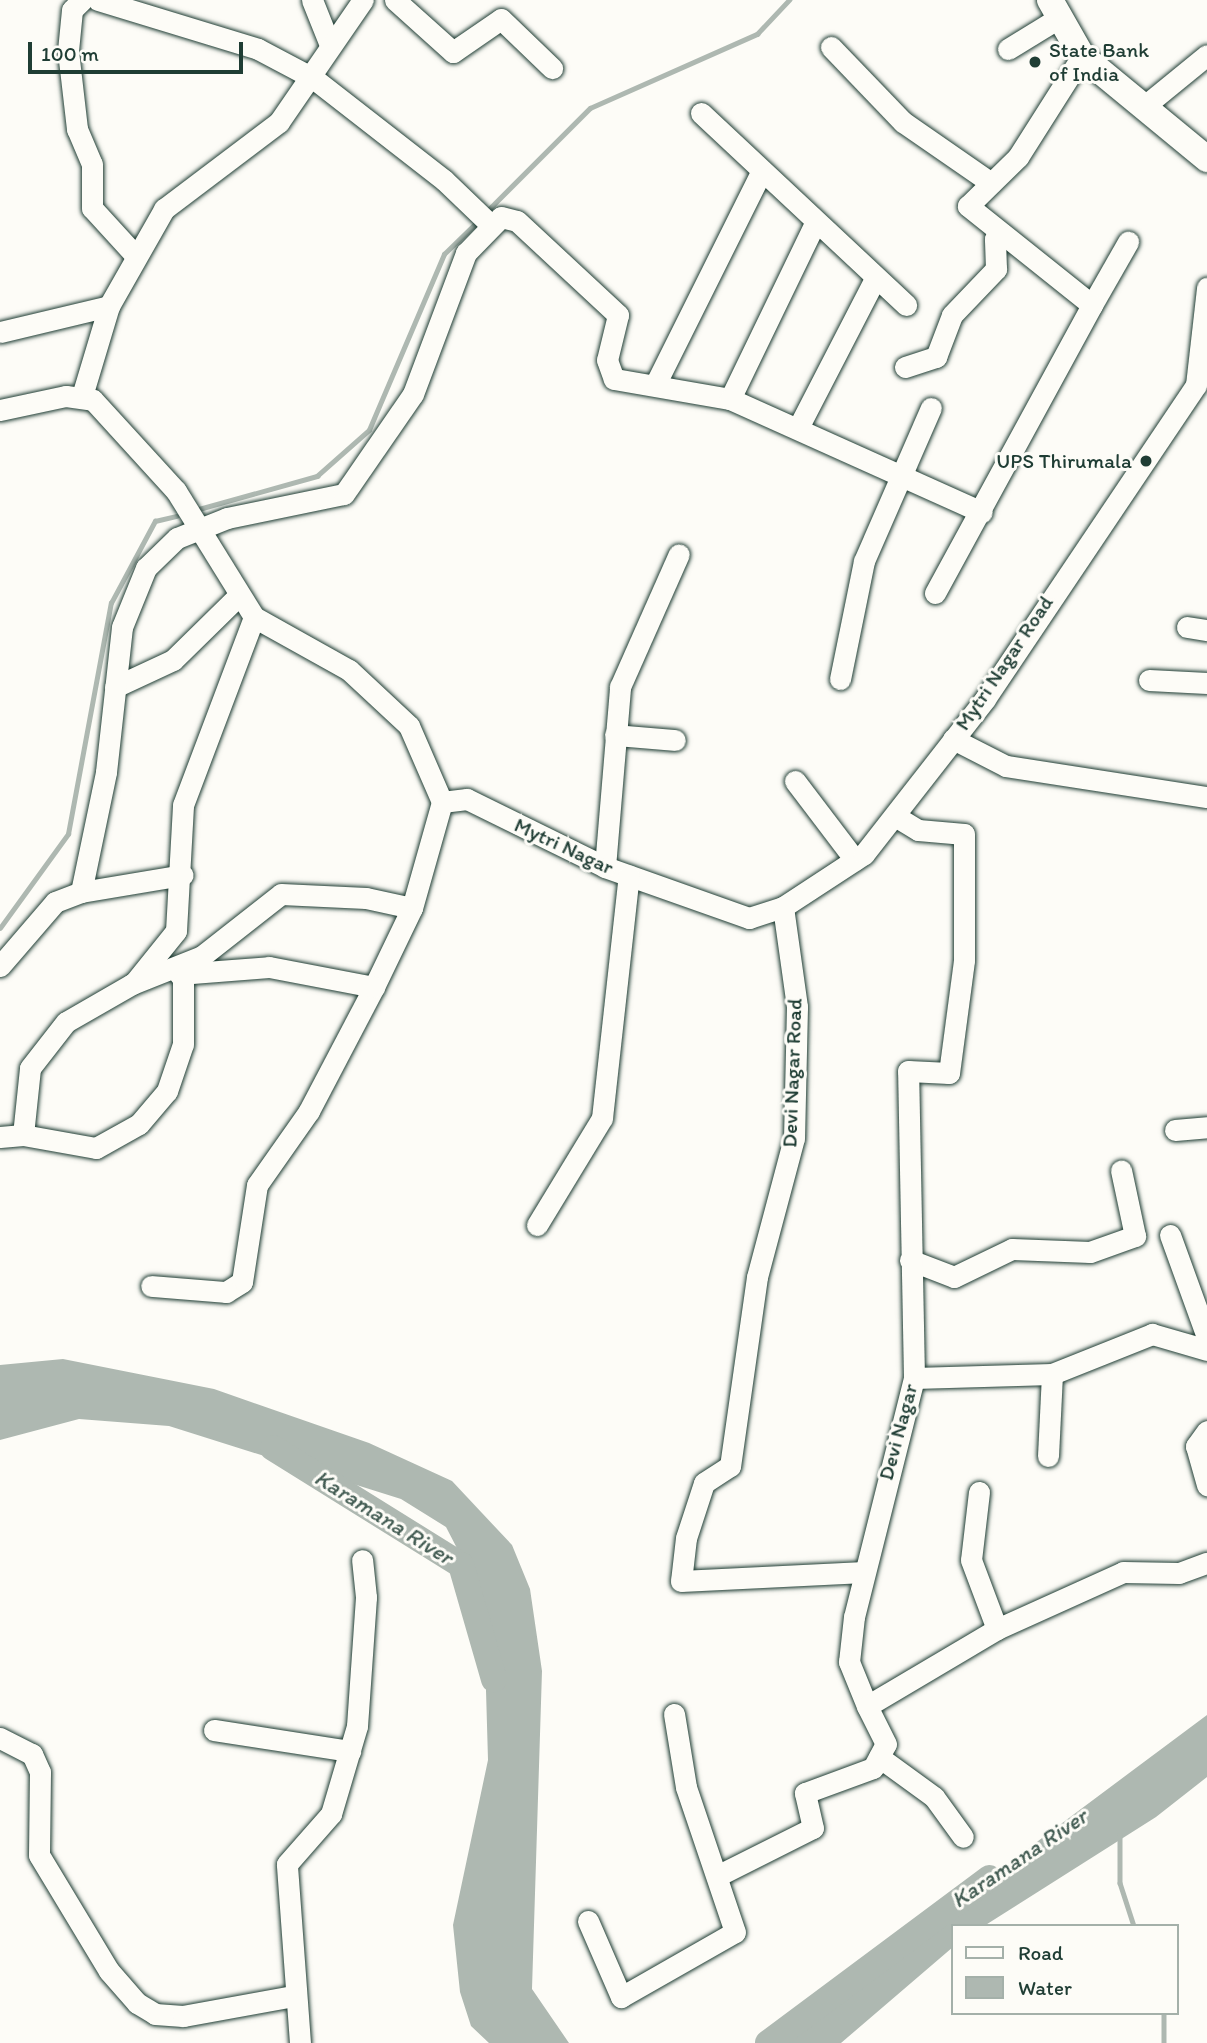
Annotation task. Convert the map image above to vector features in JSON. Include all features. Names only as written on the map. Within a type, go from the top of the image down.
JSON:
[{"type":"main road","points":[[1054,9],[1082,56],[1147,104],[1207,159]]},
{"type":"street","points":[[82,0],[72,10],[68,51],[77,129],[92,164],[92,208],[134,254]]},
{"type":"street","points":[[97,0],[258,49],[313,78],[444,180],[491,225]]},
{"type":"street","points":[[312,0],[330,45]]},
{"type":"street","points":[[82,396],[109,306],[134,254],[163,209],[279,122],[313,78],[330,45],[363,0]]},
{"type":"street","points":[[395,0],[453,52],[502,19],[552,68]]},
{"type":"street","points":[[1008,49],[1054,9]]},
{"type":"street","points":[[831,47],[903,122],[991,183]]},
{"type":"street","points":[[1147,104],[1207,55]]},
{"type":"street","points":[[1082,56],[1018,157],[968,206],[1092,304]]},
{"type":"street","points":[[701,113],[814,225],[906,305]]},
{"type":"street","points":[[655,385],[761,172]]},
{"type":"street","points":[[81,892],[115,687],[122,627],[146,568],[177,538],[250,510],[344,494],[414,394],[457,270],[500,217],[517,222],[603,299],[620,321],[607,360],[610,375],[730,399],[799,426],[982,512]]},
{"type":"street","points":[[730,399],[814,225]]},
{"type":"street","points":[[905,367],[936,357],[952,315],[996,269],[995,239],[1002,234]]},
{"type":"street","points":[[934,593],[982,512],[1092,304],[1128,242]]},
{"type":"street","points":[[799,426],[876,279]]},
{"type":"street","name":"Mytri Nagar Road","points":[[687,899],[749,918],[783,907],[855,860],[897,817],[1196,385],[1207,288]]},
{"type":"street","points":[[0,332],[109,306]]},
{"type":"street","points":[[0,410],[82,396],[93,400],[176,491],[237,597],[254,617],[349,670],[410,726],[442,802],[412,908],[374,987],[309,1111],[257,1185],[242,1282],[226,1292],[151,1286]]},
{"type":"street","points":[[840,679],[864,561],[931,408]]},
{"type":"street","points":[[605,867],[620,687],[679,554]]},
{"type":"street","points":[[115,687],[173,660],[237,597]]},
{"type":"street","points":[[132,984],[176,931],[183,875],[183,805],[254,617]]},
{"type":"street","points":[[1149,680],[1207,683]]},
{"type":"street","points":[[615,735],[675,740]]},
{"type":"street","points":[[953,739],[1006,765],[1207,797]]},
{"type":"street","points":[[795,781],[855,860]]},
{"type":"street","name":"Mytri Nagar","points":[[442,802],[467,799],[605,867],[687,899]]},
{"type":"street","name":"Devi Nagar","points":[[878,1757],[886,1744],[849,1662],[864,1572],[914,1378],[910,1260],[912,1109],[908,1071],[948,1073],[964,960],[964,834],[918,830],[897,817]]},
{"type":"street","points":[[0,966],[32,923],[81,892],[183,875]]},
{"type":"street","points":[[537,1225],[602,1118],[629,875]]},
{"type":"street","points":[[23,1135],[30,1068],[66,1022],[132,984],[202,956],[281,894],[366,898],[412,908]]},
{"type":"street","name":"Devi Nagar Road","points":[[783,907],[797,1007],[794,1138],[757,1277],[730,1466],[704,1483],[686,1538],[681,1581],[864,1572]]},
{"type":"street","points":[[132,984],[183,973],[269,967],[374,987]]},
{"type":"street","points":[[0,1138],[23,1135],[96,1148],[139,1124],[167,1091],[183,1044],[183,973]]},
{"type":"street","points":[[1175,1130],[1207,1128]]},
{"type":"street","points":[[910,1260],[954,1277],[1012,1250],[1090,1252],[1135,1236],[1121,1170]]},
{"type":"street","points":[[1170,1235],[1207,1337]]},
{"type":"street","points":[[914,1378],[1052,1374],[1138,1336],[1164,1334],[1207,1350]]},
{"type":"street","points":[[1048,1455],[1052,1374]]},
{"type":"street","points":[[1207,1431],[1196,1446],[1207,1485]]},
{"type":"street","points":[[979,1492],[971,1560],[997,1629]]},
{"type":"street","points":[[300,2043],[293,1996],[287,1864],[331,1814],[350,1751],[363,1662],[362,1560]]},
{"type":"street","points":[[867,1706],[997,1629],[1124,1572],[1179,1573],[1207,1563]]},
{"type":"street","points":[[588,1921],[621,1997],[735,1932],[719,1874],[686,1787],[674,1714]]},
{"type":"street","points":[[214,1730],[350,1751]]},
{"type":"street","points":[[0,1738],[32,1754],[40,1772],[39,1855],[109,1971],[137,2003],[155,2014],[183,2016],[293,1996]]},
{"type":"street","points":[[719,1874],[763,1858],[813,1828],[805,1793],[873,1768],[878,1757],[933,1797],[963,1837]]},
{"type":"water","points":[[63,1359],[214,1389],[369,1443],[452,1481],[512,1545],[530,1589],[542,1671],[532,1989],[569,2043],[489,2043],[471,2026],[460,1992],[453,1925],[488,1760],[485,1656],[476,1585],[446,1527],[401,1499],[169,1426],[79,1419],[0,1440],[0,1365]]},
{"type":"water","points":[[1207,1715],[1207,1777],[1156,1817],[987,1924],[951,1924],[951,1949],[841,2043],[780,2043],[873,1964]]},
{"type":"waterway","points":[[490,208],[590,108],[757,34],[789,0]]},
{"type":"waterway","points":[[199,509],[317,476],[369,430],[444,254],[474,225]]},
{"type":"waterway","points":[[0,928],[68,834],[111,603],[155,521],[176,516]]},
{"type":"waterway","name":"Karamana River","points":[[273,1448],[461,1565],[494,1679]]},
{"type":"waterway","points":[[1120,1835],[1120,1883],[1133,1924]]},
{"type":"waterway","name":"Karamana River","points":[[768,2043],[989,1878]]},
{"type":"waterway","points":[[1164,2015],[1164,2043]]},
{"type":"place","name":"State Bank of India","points":[[1035,62]]},
{"type":"place","name":"UPS Thirumala","points":[[1146,461]]}]
